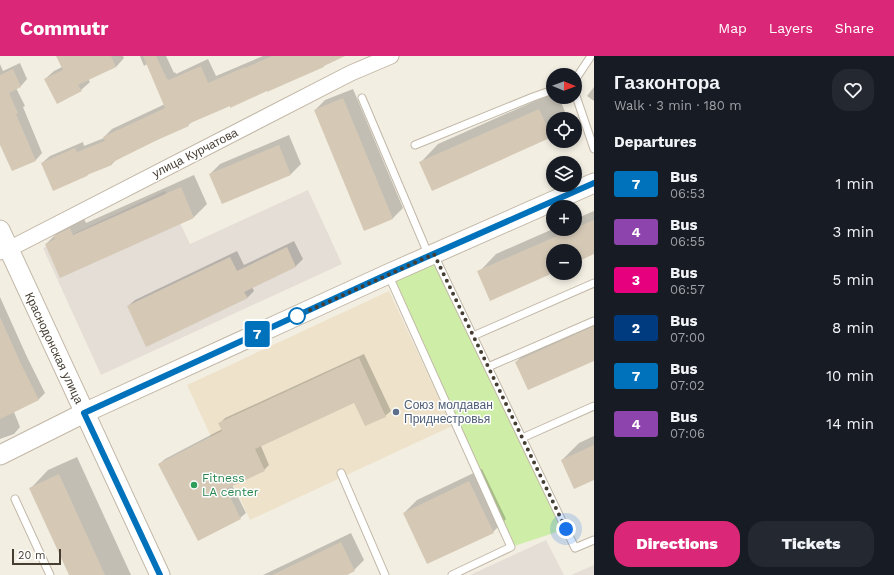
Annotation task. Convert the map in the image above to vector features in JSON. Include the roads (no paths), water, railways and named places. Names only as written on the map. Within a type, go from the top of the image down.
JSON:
[{"type":"street","name":"улица Курчатова","points":[[4,250],[351,73],[391,56]]},
{"type":"street","points":[[0,455],[84,413],[388,274],[594,183]]},
{"type":"street","name":"Краснодонская улица","points":[[0,230],[4,250],[84,413],[160,575]]},
{"type":"lane","points":[[582,70],[591,56]]},
{"type":"lane","points":[[415,145],[546,92]]},
{"type":"lane","points":[[362,98],[431,255],[473,336],[575,548],[594,540]]},
{"type":"lane","points":[[579,104],[594,149]]},
{"type":"lane","points":[[388,274],[511,547],[452,575]]},
{"type":"lane","points":[[473,336],[594,283]]},
{"type":"lane","points":[[488,367],[594,321]]},
{"type":"lane","points":[[522,438],[594,406]]},
{"type":"lane","points":[[341,472],[385,575]]},
{"type":"lane","points":[[16,499],[50,575]]},
{"type":"place","name":"Союз молдаван Приднестровья","points":[[396,412]]},
{"type":"place","name":"Fitness LA center","points":[[194,485]]}]
